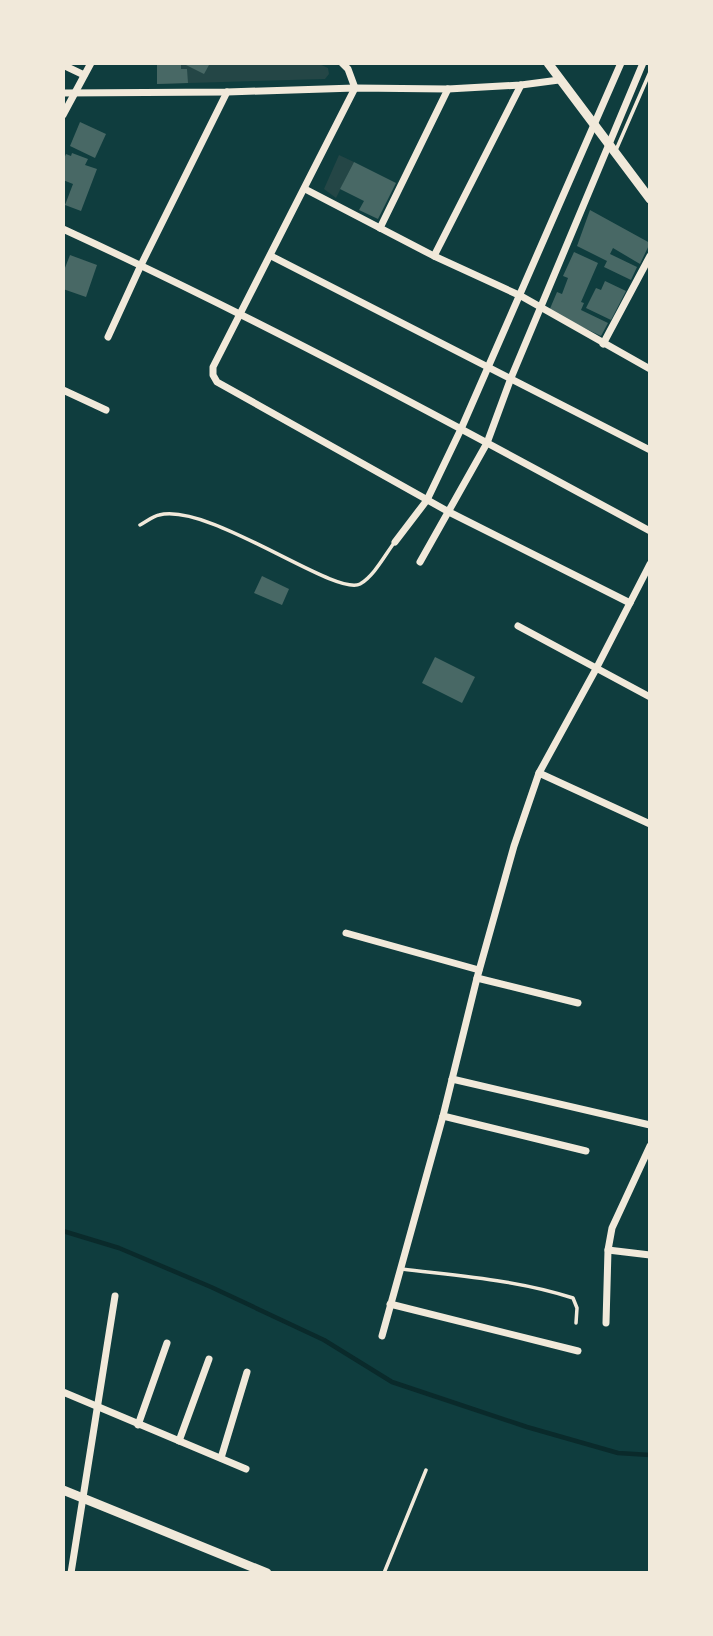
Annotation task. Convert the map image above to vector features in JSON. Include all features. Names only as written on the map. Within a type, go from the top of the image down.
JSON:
[{"type":"street","points":[[63,115],[91,63]]},
{"type":"street","points":[[342,63],[348,69],[355,88],[214,367],[213,375],[217,382],[427,500],[630,603]]},
{"type":"street","points":[[548,63],[650,199]]},
{"type":"street","points":[[395,542],[427,500],[461,429],[621,63]]},
{"type":"street","points":[[420,562],[487,443],[511,378],[643,63]]},
{"type":"street","points":[[63,65],[84,75]]},
{"type":"street","points":[[63,93],[448,89],[521,85],[559,79]]},
{"type":"street","points":[[434,256],[521,85]]},
{"type":"street","points":[[380,228],[448,89]]},
{"type":"street","points":[[108,337],[227,92]]},
{"type":"street","points":[[305,189],[434,256],[521,296],[650,369]]},
{"type":"street","points":[[63,229],[141,265],[461,429],[650,531]]},
{"type":"street","points":[[271,256],[650,450]]},
{"type":"street","points":[[603,344],[650,256]]},
{"type":"street","points":[[63,390],[106,410]]},
{"type":"street","points":[[382,1336],[443,1116],[478,974],[514,846],[539,773],[650,564]]},
{"type":"street","points":[[518,625],[650,696]]},
{"type":"street","points":[[539,773],[650,824]]},
{"type":"street","points":[[346,933],[578,1003]]},
{"type":"street","points":[[452,1079],[650,1125]]},
{"type":"street","points":[[443,1116],[586,1151]]},
{"type":"street","points":[[606,1323],[608,1250],[616,1218],[650,1146]]},
{"type":"street","points":[[608,1250],[650,1255]]},
{"type":"street","points":[[71,1573],[115,1296]]},
{"type":"street","points":[[390,1304],[578,1351]]},
{"type":"street","points":[[138,1424],[167,1343]]},
{"type":"street","points":[[179,1441],[209,1359]]},
{"type":"street","points":[[221,1458],[247,1372]]},
{"type":"street","points":[[63,1392],[246,1469]]},
{"type":"street","points":[[63,1490],[267,1573]]},
{"type":"lane","points":[[615,152],[650,72]]},
{"type":"lane","points":[[140,525],[159,515],[174,514],[198,519],[231,530],[298,564],[352,586],[362,583],[395,542]]},
{"type":"lane","points":[[400,1269],[475,1278],[557,1293],[573,1298],[577,1308],[576,1323]]},
{"type":"lane","points":[[384,1573],[426,1470]]},
{"type":"shaded area","points":[[157,63],[317,63],[328,68],[329,74],[325,79],[157,84]]},
{"type":"shaded area","points":[[339,155],[354,162],[336,198],[324,189]]},
{"type":"building","points":[[181,63],[181,69],[187,69],[188,83],[157,84],[157,64]]},
{"type":"building","points":[[182,63],[205,63],[209,65],[204,74]]},
{"type":"building","points":[[80,122],[106,134],[95,158],[70,146]]},
{"type":"building","points":[[72,153],[88,159],[85,165],[97,169],[81,211],[65,205],[73,184],[63,180],[63,161],[66,154],[71,156]]},
{"type":"building","points":[[354,162],[396,183],[378,219],[359,210],[364,201],[340,189]]},
{"type":"building","points":[[590,210],[650,243],[640,264],[613,248],[610,254],[637,267],[631,280],[604,267],[607,261],[577,246]]},
{"type":"building","points":[[574,252],[598,263],[581,302],[584,303],[581,310],[608,323],[601,336],[549,311],[557,292],[562,294],[568,278],[563,276]]},
{"type":"building","points":[[70,255],[97,265],[86,297],[63,289],[63,273]]},
{"type":"building","points":[[605,281],[626,291],[611,320],[586,308],[596,288],[601,290]]},
{"type":"building","points":[[262,576],[289,589],[282,605],[254,593]]},
{"type":"building","points":[[435,657],[475,677],[462,703],[422,683]]},
{"type":"waterway","points":[[63,1231],[119,1248],[211,1287],[324,1340],[392,1382],[527,1427],[618,1453],[650,1455]]}]
